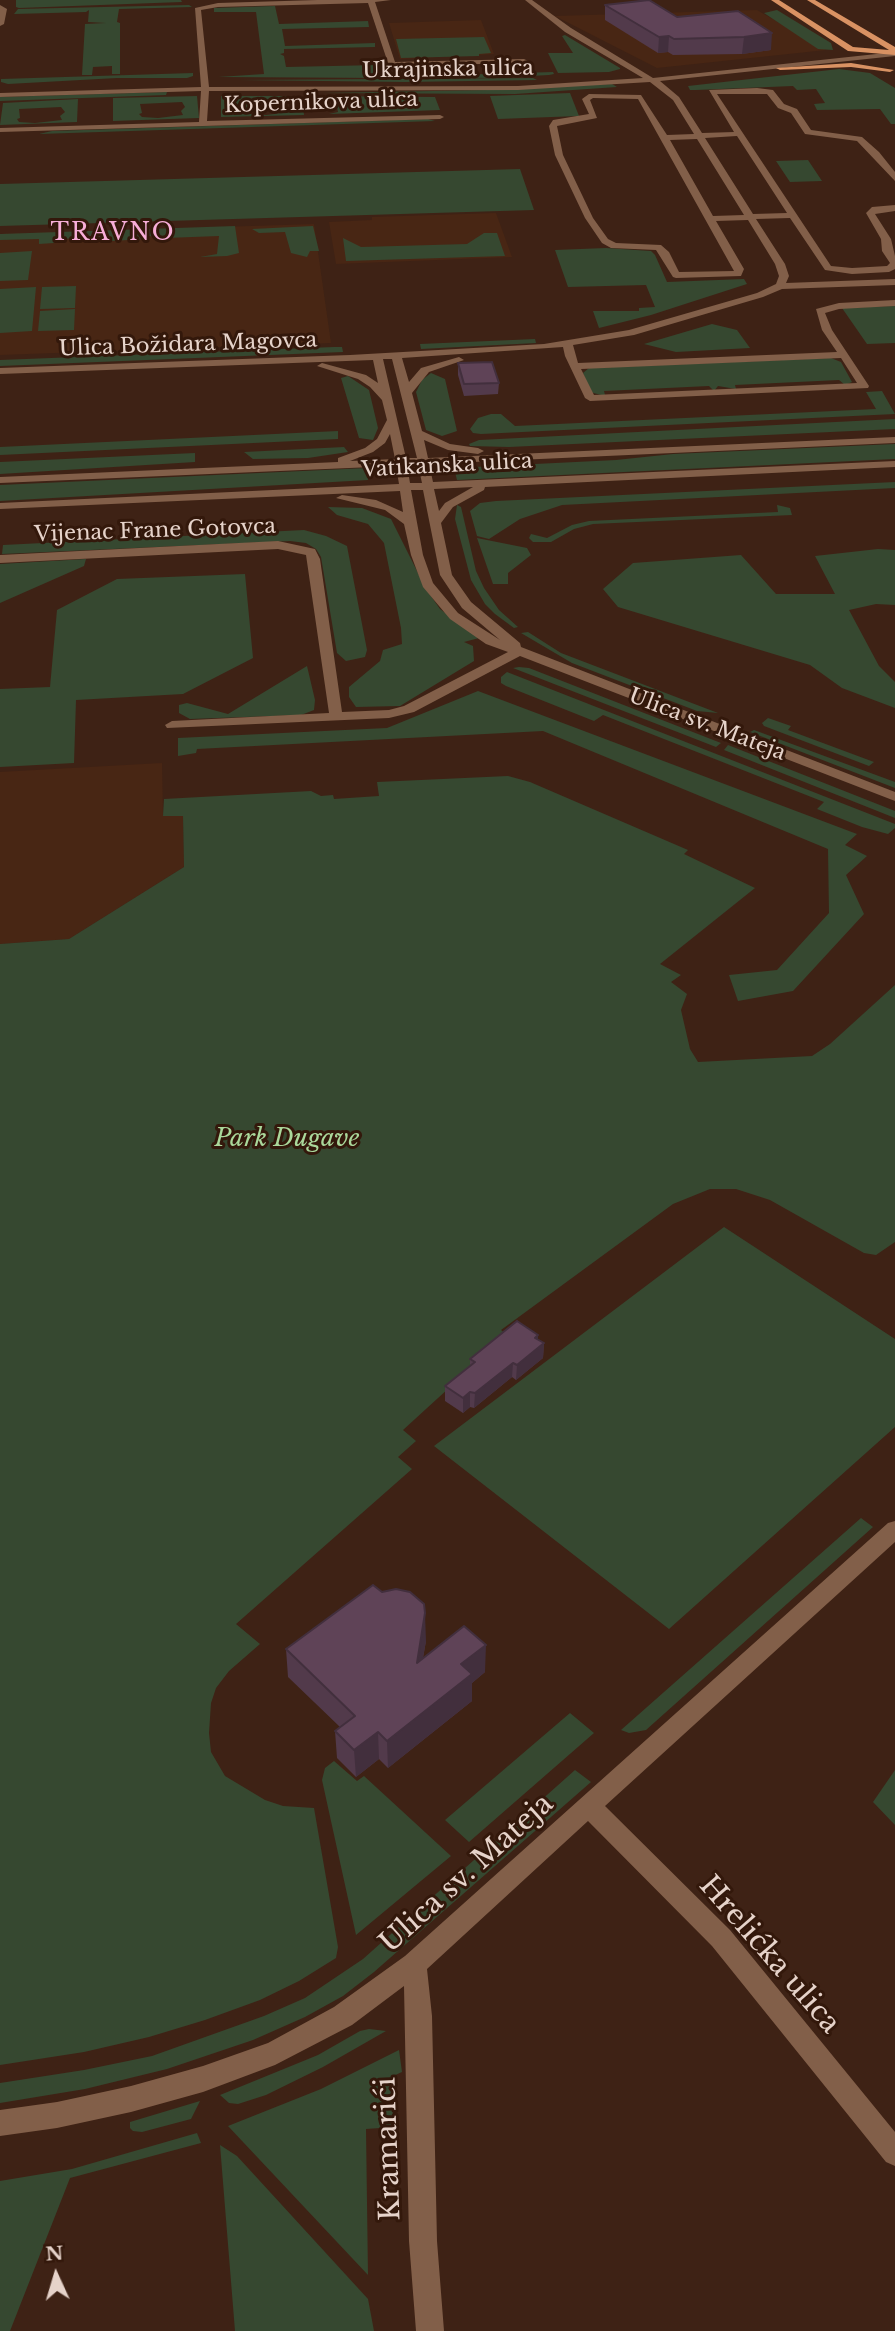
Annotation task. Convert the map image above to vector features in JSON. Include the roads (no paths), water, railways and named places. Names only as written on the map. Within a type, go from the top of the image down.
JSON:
[{"type":"main road","points":[[764,0],[794,14]]},
{"type":"main road","points":[[774,0],[851,49],[895,53]]},
{"type":"main road","points":[[814,1],[895,53]]},
{"type":"main road","points":[[813,59],[838,50],[823,36],[823,32]]},
{"type":"main road","points":[[780,68],[844,65],[890,70]]},
{"type":"street","points":[[388,0],[371,1],[390,66],[524,61]]},
{"type":"street","points":[[528,0],[568,30],[648,77],[676,99],[780,264],[784,276],[780,286]]},
{"type":"street","name":"Kopernikova ulica","points":[[203,124],[204,86],[197,9],[209,6],[371,1]]},
{"type":"street","points":[[0,24],[1,10]]},
{"type":"street","name":"Ukrajinska ulica","points":[[648,77],[895,53]]},
{"type":"street","name":"Ukrajinska ulica","points":[[0,93],[204,86],[483,89],[780,68],[895,53]]},
{"type":"street","points":[[895,178],[876,154],[859,139],[808,132],[794,111],[781,106],[766,91],[712,92],[792,215],[831,269],[884,270],[895,264],[887,251],[886,239],[870,213],[875,209],[895,208]]},
{"type":"street","points":[[637,96],[641,97],[663,138],[739,269],[738,274],[676,275],[664,252],[658,247],[608,244],[589,218],[573,185],[556,147],[553,126],[556,122],[594,116],[586,98],[637,96]]},
{"type":"street","name":"Kopernikova ulica","points":[[0,130],[440,117]]},
{"type":"street","points":[[663,138],[738,134]]},
{"type":"street","points":[[710,219],[792,215]]},
{"type":"street","name":"Ulica Božidara Magovca","points":[[0,372],[377,357],[568,344],[629,333],[760,295],[780,286],[895,282]]},
{"type":"street","points":[[568,344],[590,398],[864,386],[827,330],[819,311],[833,306],[895,303]]},
{"type":"street","points":[[406,394],[416,379],[429,368],[508,350]]},
{"type":"street","points":[[396,355],[422,462]]},
{"type":"street","points":[[576,366],[844,355]]},
{"type":"street","points":[[377,357],[404,487]]},
{"type":"street","points":[[267,362],[348,372],[374,385],[384,397]]},
{"type":"street","points":[[302,467],[333,463],[369,450],[381,441],[392,421]]},
{"type":"street","points":[[417,433],[459,449],[569,455]]},
{"type":"street","name":"Vatikanska ulica","points":[[0,480],[895,440]]},
{"type":"street","name":"Ulica sv. Mateja","points":[[422,462],[443,565],[452,586],[466,605],[520,651]]},
{"type":"street","name":"Vatikanska ulica","points":[[0,506],[895,464]]},
{"type":"street","points":[[434,524],[445,508],[457,498],[496,483]]},
{"type":"street","name":"Ulica sv. Mateja","points":[[404,487],[423,572],[436,597],[471,629],[491,641],[616,691],[895,797]]},
{"type":"street","points":[[299,492],[376,503],[410,523]]},
{"type":"street","name":"Vijenac Frane Gotovca","points":[[0,559],[278,545],[311,552],[336,718]]},
{"type":"street","points":[[172,724],[389,714],[409,709],[520,651]]},
{"type":"street","name":"Ulica sv. Mateja","points":[[0,2123],[131,2099],[203,2079],[275,2053],[343,2017],[414,1965],[895,1529]]},
{"type":"street","name":"Hrelićka ulica","points":[[588,1805],[721,1938],[895,2153]]},
{"type":"street","name":"Kramarići","points":[[414,1965],[419,2016],[424,2241],[430,2331]]},
{"type":"district","name":"TRAVNO","points":[[113,234]]},
{"type":"park label","name":"Park Dugave","points":[[287,1139]]}]
